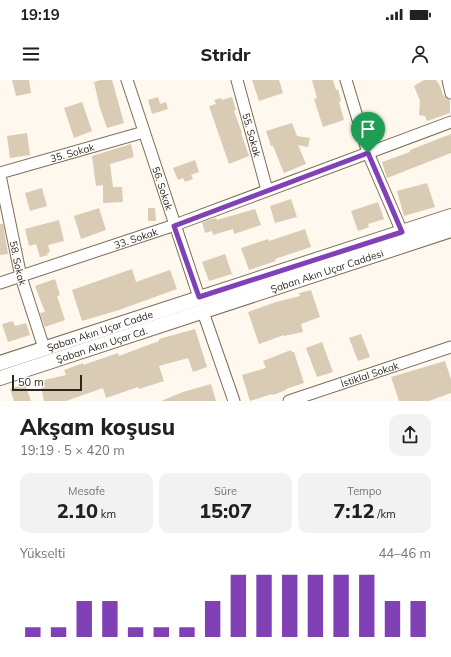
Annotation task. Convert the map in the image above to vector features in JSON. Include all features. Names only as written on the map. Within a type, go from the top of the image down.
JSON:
[{"type":"main road","name":"Şaban Akın Uçar Caddesi","points":[[199,297],[451,216]]},
{"type":"main road","name":"Şaban Akın Uçar Caddesi","points":[[203,312],[451,230]]},
{"type":"main road","points":[[199,297],[203,312]]},
{"type":"main road","name":"Şaban Akın Uçar Cadde","points":[[0,363],[199,297]]},
{"type":"main road","name":"Şaban Akın Uçar Cd.","points":[[0,378],[203,312]]},
{"type":"street","name":"56. Sokak","points":[[127,80],[174,226],[199,297]]},
{"type":"street","name":"55. Sokak","points":[[237,80],[267,190]]},
{"type":"street","points":[[346,80],[368,153],[402,232]]},
{"type":"street","points":[[448,80],[451,94]]},
{"type":"street","name":"33. Sokak","points":[[0,283],[174,226],[451,122]]},
{"type":"street","name":"35. Sokak","points":[[0,174],[144,132]]},
{"type":"street","name":"58. Sokak","points":[[0,174],[21,277],[44,348]]},
{"type":"street","points":[[203,312],[234,401]]},
{"type":"street","name":"İstiklal Sokak","points":[[296,400],[451,347]]},
{"type":"building","points":[[12,80],[29,80],[31,93],[16,96]]},
{"type":"building","points":[[101,80],[112,80],[124,123],[107,128],[100,108],[94,82]]},
{"type":"building","points":[[252,80],[279,80],[283,93],[259,101]]},
{"type":"building","points":[[312,80],[333,80],[336,90],[338,89],[341,101],[339,102],[344,120],[323,127],[314,99],[317,98]]},
{"type":"building","points":[[424,80],[436,80],[443,95],[450,100],[450,113],[427,121],[425,116],[419,115],[420,101],[414,86]]},
{"type":"building","points":[[158,97],[160,104],[166,102],[168,109],[152,114],[148,100]]},
{"type":"building","points":[[232,97],[236,110],[234,111],[249,156],[229,164],[209,106],[216,104],[214,100],[221,98],[222,100]]},
{"type":"building","points":[[82,102],[92,131],[74,138],[64,108]]},
{"type":"building","points":[[292,123],[297,136],[310,138],[308,147],[298,145],[306,164],[284,173],[273,146],[271,146],[266,131]]},
{"type":"building","points":[[27,133],[30,155],[10,158],[7,136]]},
{"type":"building","points":[[451,134],[451,153],[387,178],[382,162],[410,152],[410,150]]},
{"type":"building","points":[[131,144],[134,157],[110,164],[113,187],[122,187],[123,202],[103,203],[103,185],[96,186],[92,156]]},
{"type":"building","points":[[195,160],[199,172],[191,175],[193,179],[185,182],[183,178],[178,180],[173,168]]},
{"type":"building","points":[[427,183],[435,207],[404,216],[397,191]]},
{"type":"building","points":[[42,188],[47,206],[30,211],[25,193]]},
{"type":"building","points":[[291,199],[297,217],[275,223],[270,206]]},
{"type":"building","points":[[378,202],[384,219],[368,224],[369,227],[358,231],[351,211]]},
{"type":"building","points":[[99,208],[106,230],[81,239],[74,216]]},
{"type":"building","points":[[148,208],[155,208],[156,221],[148,221]]},
{"type":"building","points":[[255,209],[261,225],[234,234],[233,229],[213,235],[212,231],[205,233],[202,222],[216,218],[217,220]]},
{"type":"building","points":[[59,220],[64,241],[48,245],[50,252],[47,253],[48,255],[40,257],[36,244],[29,246],[25,229]]},
{"type":"building","points":[[0,224],[3,224],[8,254],[0,255]]},
{"type":"building","points":[[305,229],[311,247],[275,259],[276,261],[249,270],[241,248],[268,239],[269,241]]},
{"type":"building","points":[[225,254],[232,274],[209,281],[202,262]]},
{"type":"building","points":[[132,269],[136,282],[170,270],[177,289],[119,310],[82,321],[72,290]]},
{"type":"building","points":[[55,279],[60,295],[57,296],[65,320],[45,327],[40,313],[45,312],[35,286]]},
{"type":"building","points":[[311,290],[320,317],[301,324],[303,332],[284,335],[259,344],[248,312],[276,302],[300,296],[299,293]]},
{"type":"building","points":[[13,321],[15,326],[26,323],[30,335],[8,342],[2,324]]},
{"type":"building","points":[[195,329],[207,367],[193,372],[188,358],[159,366],[164,381],[139,389],[138,387],[106,398],[103,388],[66,401],[44,401],[40,381],[66,375],[64,370],[83,363],[83,365],[118,353],[119,356],[159,341],[159,339]]},
{"type":"building","points":[[361,334],[370,357],[358,361],[349,338]]},
{"type":"building","points":[[322,342],[333,372],[317,377],[306,348]]},
{"type":"building","points":[[291,350],[294,352],[304,383],[273,395],[272,394],[250,401],[242,375],[266,368],[263,361]]},
{"type":"building","points":[[445,361],[451,379],[451,393],[429,401],[399,401],[391,377]]},
{"type":"building","points":[[25,384],[31,401],[14,401],[10,389]]},
{"type":"building","points":[[211,384],[216,401],[161,401],[183,392]]},
{"type":"route","points":[[368,153],[402,232],[199,297],[174,226],[368,153]]}]
